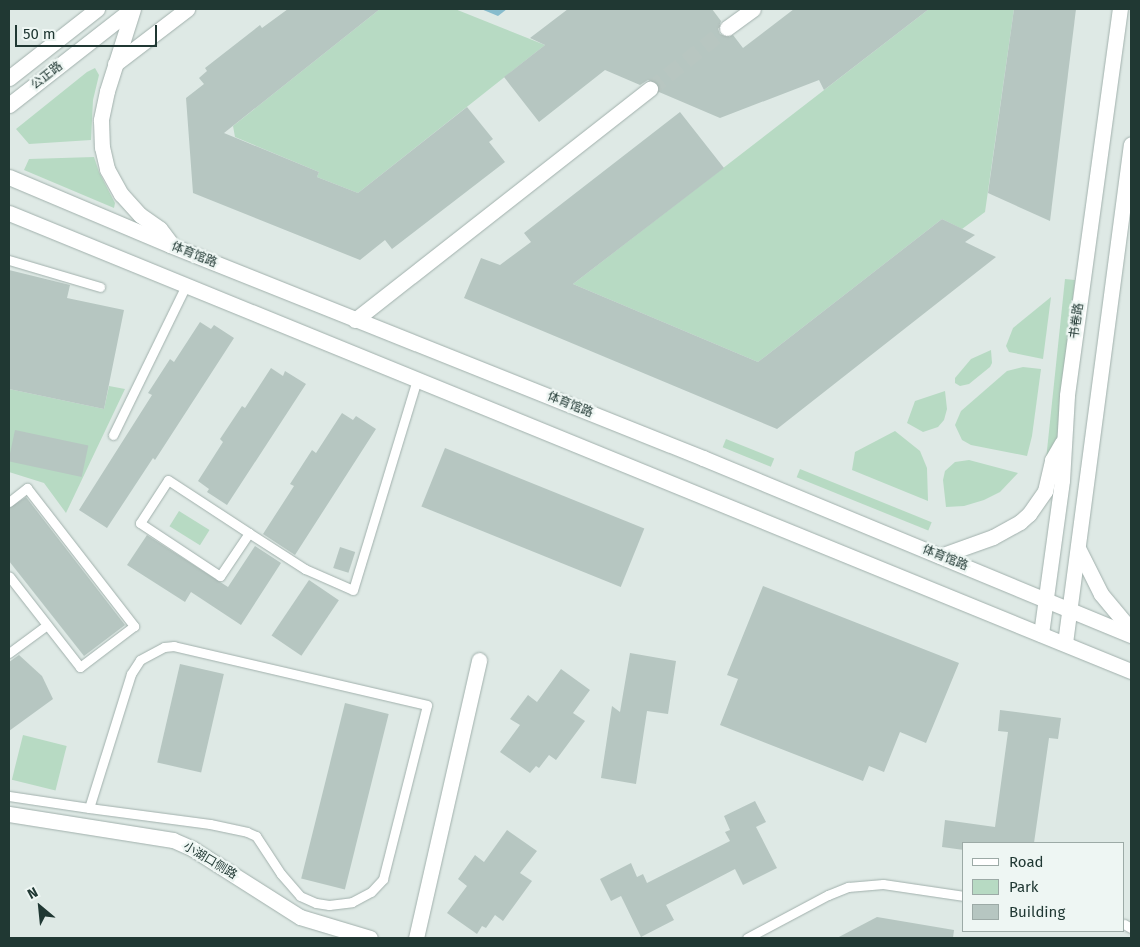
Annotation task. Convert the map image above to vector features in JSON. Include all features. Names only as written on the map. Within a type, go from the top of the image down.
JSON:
[{"type":"main road","name":"公正路","points":[[9,78],[97,9]]},
{"type":"main road","name":"公正路","points":[[9,106],[132,9]]},
{"type":"main road","points":[[132,9],[115,64],[101,120],[102,147],[107,169],[113,182],[131,206],[160,230],[174,247]]},
{"type":"main road","points":[[115,64],[187,9]]},
{"type":"main road","points":[[727,28],[752,9]]},
{"type":"main road","name":"书卷路","points":[[1042,634],[1064,439],[1067,395],[1120,9]]},
{"type":"main road","points":[[355,320],[650,89]]},
{"type":"main road","points":[[1065,643],[1131,144]]},
{"type":"main road","name":"体育馆路","points":[[9,177],[174,247],[703,458],[1131,635]]},
{"type":"main road","points":[[9,213],[1131,670]]},
{"type":"main road","points":[[940,556],[993,537],[1020,522],[1029,514],[1045,491],[1052,460],[1064,439]]},
{"type":"main road","points":[[1078,548],[1101,594],[1131,630]]},
{"type":"main road","points":[[416,938],[479,660]]},
{"type":"main road","name":"小湖口侧路","points":[[9,814],[173,840],[193,848],[300,917],[370,938]]},
{"type":"lane","points":[[9,260],[100,287]]},
{"type":"lane","points":[[113,435],[186,285]]},
{"type":"lane","points":[[249,533],[220,576],[140,523],[168,480],[305,569],[353,590],[416,379]]},
{"type":"lane","points":[[9,502],[27,488],[134,626],[80,668],[9,576]]},
{"type":"lane","points":[[9,653],[47,625]]},
{"type":"lane","points":[[9,796],[89,808],[210,824],[247,832],[256,836],[281,874],[300,896],[316,903],[329,905],[352,902],[371,892],[383,878],[427,705],[174,646],[164,647],[140,660],[131,674],[89,808]]},
{"type":"lane","points":[[747,938],[828,895],[848,887],[883,884],[962,896]]},
{"type":"green space","points":[[380,9],[455,9],[545,45],[358,193],[317,177],[319,172],[235,137],[233,126]]},
{"type":"green space","points":[[929,9],[1014,9],[985,212],[962,229],[942,219],[758,362],[573,284]]},
{"type":"green space","points":[[95,68],[99,75],[93,100],[91,140],[29,144],[16,129],[87,72]]},
{"type":"green space","points":[[94,157],[99,172],[115,203],[114,208],[24,170],[29,159]]},
{"type":"green space","points":[[1065,279],[1075,280],[1055,468],[1045,467]]},
{"type":"green space","points":[[1051,297],[1043,359],[1009,352],[1006,346],[1013,328]]},
{"type":"green space","points":[[991,350],[992,363],[990,367],[969,384],[960,386],[955,383],[955,378],[971,359]]},
{"type":"green space","points":[[1023,367],[1041,369],[1032,436],[1027,456],[971,445],[962,440],[955,425],[961,411],[1007,371]]},
{"type":"green space","points":[[109,386],[125,389],[66,513],[44,483],[9,472],[9,389],[104,409]]},
{"type":"green space","points":[[945,391],[947,409],[944,420],[938,427],[923,432],[907,423],[915,401]]},
{"type":"green space","points":[[895,431],[920,451],[927,468],[928,501],[852,470],[855,452]]},
{"type":"green space","points":[[726,439],[774,458],[771,467],[723,447]]},
{"type":"green space","points":[[969,460],[1018,473],[1000,492],[984,500],[964,506],[946,507],[943,480],[945,471],[955,462]]},
{"type":"green space","points":[[800,469],[932,522],[928,531],[797,477]]},
{"type":"green space","points":[[179,511],[210,530],[200,545],[169,526]]},
{"type":"green space","points":[[23,735],[67,746],[56,791],[12,780]]},
{"type":"water","points":[[481,9],[507,9],[498,16]]},
{"type":"building","points":[[288,9],[380,9],[224,133],[319,172],[317,177],[358,193],[467,107],[493,139],[489,142],[505,162],[392,249],[385,240],[360,260],[193,193],[186,98],[204,84],[199,78],[207,71],[205,68],[260,25],[262,28]]},
{"type":"building","points":[[568,9],[712,9],[721,21],[718,29],[720,34],[728,37],[733,35],[743,48],[794,9],[929,9],[824,90],[819,80],[720,118],[659,92],[659,87],[654,81],[648,80],[640,85],[605,70],[539,122],[504,77],[545,45],[530,38]]},
{"type":"building","points":[[1014,9],[1076,9],[1050,221],[988,193]]},
{"type":"building","points":[[680,112],[724,168],[573,284],[758,362],[942,219],[975,235],[965,242],[996,257],[777,429],[464,298],[481,258],[500,265],[531,242],[524,233]]},
{"type":"building","points":[[9,270],[70,285],[67,298],[124,310],[104,409],[9,389]]},
{"type":"building","points":[[200,322],[211,329],[214,325],[234,338],[155,460],[153,458],[107,528],[79,510],[152,395],[148,393],[170,359],[174,362]]},
{"type":"building","points":[[271,368],[283,376],[285,371],[306,384],[227,505],[207,492],[209,489],[198,481],[223,442],[220,439],[242,406],[245,408]]},
{"type":"building","points":[[342,413],[353,420],[356,416],[376,429],[295,555],[263,534],[294,486],[290,484],[312,450],[316,453]]},
{"type":"building","points":[[15,430],[88,446],[82,477],[9,461]]},
{"type":"building","points":[[445,448],[644,529],[621,587],[421,506]]},
{"type":"building","points":[[26,497],[125,625],[84,656],[9,561],[9,508]]},
{"type":"building","points":[[147,535],[228,587],[255,546],[281,563],[241,625],[191,592],[185,602],[127,565]]},
{"type":"building","points":[[340,547],[355,552],[348,573],[333,568]]},
{"type":"building","points":[[309,580],[339,600],[301,656],[272,636]]},
{"type":"building","points":[[763,586],[959,663],[926,743],[900,732],[884,772],[869,766],[863,781],[720,725],[738,679],[727,675]]},
{"type":"building","points":[[630,653],[676,661],[668,714],[647,711],[636,784],[601,778],[612,706],[620,712]]},
{"type":"building","points":[[19,655],[42,676],[53,699],[9,731],[9,662]]},
{"type":"building","points":[[180,664],[224,674],[201,773],[157,762]]},
{"type":"building","points":[[561,669],[590,690],[573,713],[585,721],[556,760],[549,755],[539,768],[536,766],[530,773],[500,752],[520,725],[510,719],[528,695],[537,702]]},
{"type":"building","points":[[345,703],[389,714],[345,890],[301,879]]},
{"type":"building","points":[[1000,710],[1061,718],[1058,739],[1049,738],[1034,842],[962,842],[962,850],[942,847],[945,820],[995,827],[1008,732],[998,731]]},
{"type":"building","points":[[755,801],[766,822],[756,827],[777,868],[743,885],[735,869],[666,905],[674,920],[641,937],[621,896],[611,901],[600,879],[631,863],[637,877],[643,874],[647,883],[730,841],[725,832],[730,830],[724,816]]},
{"type":"building","points":[[507,830],[537,851],[520,873],[532,881],[503,921],[495,915],[486,928],[482,926],[477,934],[447,913],[467,886],[458,879],[475,855],[484,862]]},
{"type":"building","points":[[877,917],[954,930],[953,938],[837,938]]},
{"type":"tunnel","points":[[650,89],[727,28]]}]
